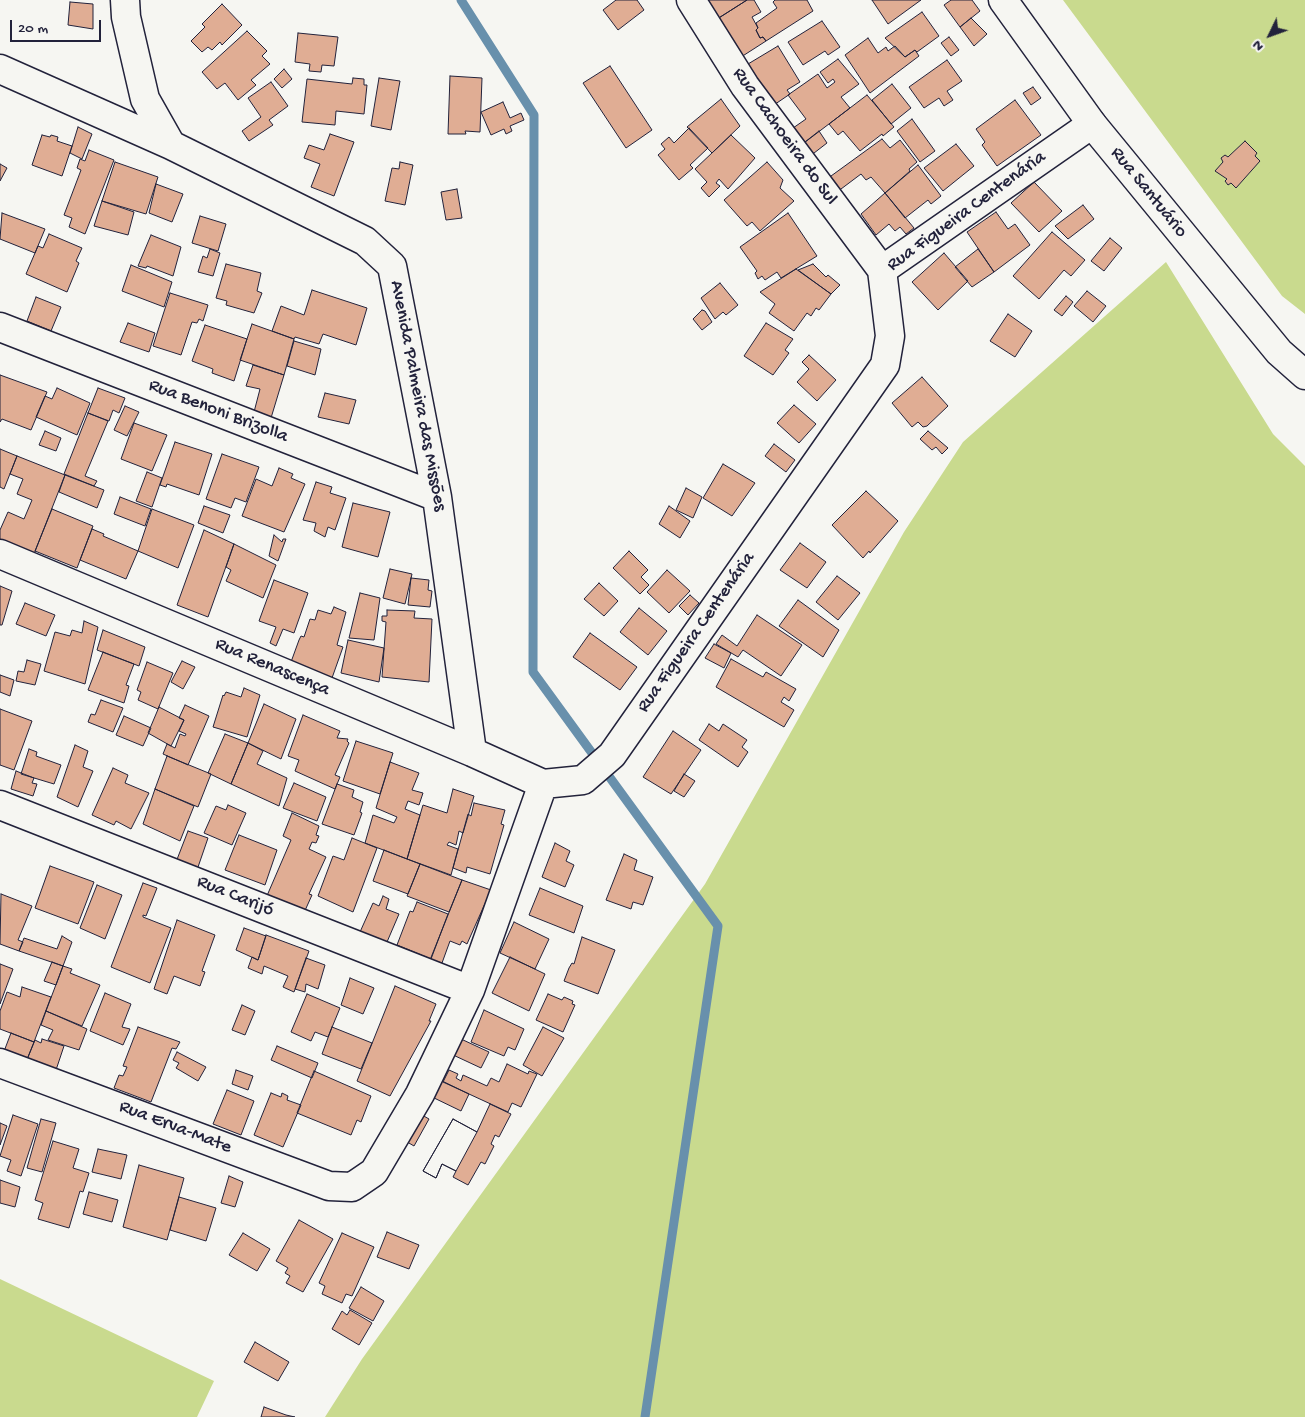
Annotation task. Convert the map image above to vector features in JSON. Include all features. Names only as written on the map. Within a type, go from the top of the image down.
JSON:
[{"type":"street","points":[[125,0],[126,16],[145,99],[171,145]]},
{"type":"street","name":"Rua Cachoeira do Sul","points":[[691,0],[745,86],[882,270]]},
{"type":"street","name":"Rua Santuário","points":[[1003,0],[1092,124],[1279,352],[1305,375]]},
{"type":"street","name":"Avenida Palmeira das Missões","points":[[0,69],[171,145],[365,241],[392,266],[437,498],[472,752]]},
{"type":"street","name":"Rua Figueira Centenária","points":[[543,784],[583,780],[612,755],[885,364],[890,336],[882,270],[1092,124]]},
{"type":"street","name":"Rua Benoni Brizolla","points":[[0,328],[437,498]]},
{"type":"street","name":"Rua Renascença","points":[[0,554],[472,752],[543,784]]},
{"type":"street","points":[[470,990],[543,784]]},
{"type":"street","name":"Rua Carijó","points":[[0,804],[470,990]]},
{"type":"street","name":"Rua Erva-Mate","points":[[0,1063],[329,1186],[352,1188],[374,1172],[420,1094],[470,990]]},
{"type":"green space","points":[[1063,0],[1305,0],[1305,314],[1282,296]]},
{"type":"green space","points":[[1166,262],[1273,434],[1305,466],[1305,1417],[325,1417],[362,1359],[705,884],[904,532],[963,442]]},
{"type":"green space","points":[[0,1279],[214,1381],[197,1417],[0,1417]]},
{"type":"building","points":[[616,0],[637,0],[644,10],[618,30],[603,10]]},
{"type":"building","points":[[701,0],[747,0],[714,21]]},
{"type":"building","points":[[747,0],[754,0],[761,12],[752,17],[758,28],[756,30],[760,38],[763,37],[766,41],[738,59],[714,21]]},
{"type":"building","points":[[775,0],[807,0],[813,11],[766,41],[763,37],[760,38],[756,30],[758,28],[756,23],[777,8],[773,2]]},
{"type":"building","points":[[872,0],[921,0],[888,24]]},
{"type":"building","points":[[951,0],[972,0],[980,11],[960,27],[944,5]]},
{"type":"building","points":[[70,2],[93,4],[93,29],[68,25]]},
{"type":"building","points":[[222,4],[242,25],[222,45],[220,42],[212,50],[208,47],[202,52],[191,41],[205,27],[202,24]]},
{"type":"building","points":[[922,12],[939,36],[917,52],[915,50],[905,57],[885,38]]},
{"type":"building","points":[[971,18],[987,34],[974,46],[960,27]]},
{"type":"building","points":[[822,21],[840,47],[828,55],[825,51],[803,65],[788,42]]},
{"type":"building","points":[[247,31],[267,51],[262,56],[270,64],[251,80],[256,85],[238,100],[225,83],[217,89],[202,72]]},
{"type":"building","points":[[298,33],[338,37],[334,66],[322,65],[321,72],[309,71],[310,64],[295,62]]},
{"type":"building","points":[[949,37],[959,50],[951,56],[941,43]]},
{"type":"building","points":[[868,38],[878,53],[886,47],[888,51],[895,46],[905,57],[915,50],[919,56],[870,93],[845,55]]},
{"type":"building","points":[[778,46],[800,82],[787,90],[790,94],[768,109],[743,67]]},
{"type":"building","points":[[838,59],[859,84],[841,97],[850,108],[796,149],[783,135],[806,119],[788,95],[818,74],[827,88],[835,82],[833,79],[828,83],[820,72]]},
{"type":"building","points":[[947,60],[962,81],[947,91],[953,100],[944,106],[939,98],[924,108],[909,87]]},
{"type":"building","points":[[610,66],[652,130],[626,148],[583,83]]},
{"type":"building","points":[[284,69],[292,79],[282,88],[274,79]]},
{"type":"building","points":[[450,76],[482,78],[480,132],[465,131],[466,134],[448,134]]},
{"type":"building","points":[[353,78],[364,79],[364,85],[367,85],[364,114],[336,111],[335,125],[302,122],[307,79],[352,84]]},
{"type":"building","points":[[379,78],[400,81],[391,130],[371,126]]},
{"type":"building","points":[[271,82],[288,106],[269,120],[273,125],[249,141],[242,131],[261,117],[248,98]]},
{"type":"building","points":[[892,84],[911,108],[891,124],[872,100]]},
{"type":"building","points":[[1033,87],[1041,98],[1031,105],[1023,93]]},
{"type":"building","points":[[867,95],[894,127],[860,151],[843,131],[838,135],[829,124]]},
{"type":"building","points":[[721,99],[740,126],[712,153],[687,127]]},
{"type":"building","points":[[1015,100],[1041,135],[997,166],[982,145],[985,142],[976,129]]},
{"type":"building","points":[[503,102],[510,118],[521,113],[524,120],[510,126],[512,131],[506,134],[504,129],[491,135],[481,112]]},
{"type":"building","points":[[912,119],[935,151],[920,162],[897,131]]},
{"type":"building","points":[[78,127],[92,134],[82,159],[70,153]]},
{"type":"building","points":[[689,128],[708,148],[690,165],[693,168],[679,180],[658,155],[665,149],[661,144],[669,137],[674,143]]},
{"type":"building","points":[[819,131],[827,143],[805,160],[796,149]]},
{"type":"building","points":[[330,134],[354,142],[334,196],[311,187],[320,164],[304,158],[309,145],[324,150]]},
{"type":"building","points":[[42,135],[58,137],[57,141],[72,146],[62,176],[32,165]]},
{"type":"building","points":[[731,135],[755,158],[728,189],[719,179],[716,183],[720,186],[709,197],[701,188],[707,182],[695,169]]},
{"type":"building","points":[[882,139],[890,148],[900,140],[917,162],[909,169],[910,171],[885,193],[871,177],[866,180],[861,174],[833,195],[820,184]]},
{"type":"building","points":[[1245,141],[1257,153],[1255,156],[1260,161],[1236,188],[1231,183],[1228,185],[1225,181],[1227,179],[1215,171],[1223,162],[1221,158],[1225,155],[1228,157]]},
{"type":"building","points":[[956,144],[974,166],[943,191],[924,168]]},
{"type":"building","points":[[89,150],[114,160],[85,234],[69,227],[72,218],[64,215],[81,170],[77,168],[80,159],[85,161]]},
{"type":"building","points":[[115,162],[158,177],[146,214],[102,201]]},
{"type":"building","points":[[400,162],[413,165],[405,205],[385,201],[392,168],[399,169]]},
{"type":"building","points":[[767,162],[783,180],[780,188],[794,201],[760,231],[752,222],[747,226],[724,200]]},
{"type":"building","points":[[0,164],[7,168],[0,181]]},
{"type":"building","points":[[918,165],[941,196],[931,204],[928,200],[905,218],[885,193]]},
{"type":"building","points":[[1034,182],[1062,211],[1039,232],[1011,203]]},
{"type":"building","points":[[156,184],[183,194],[172,222],[149,213]]},
{"type":"building","points":[[457,189],[462,218],[446,220],[441,192]]},
{"type":"building","points":[[885,193],[914,228],[906,234],[900,227],[895,231],[889,224],[876,235],[861,214]]},
{"type":"building","points":[[102,201],[134,212],[128,235],[94,226]]},
{"type":"building","points":[[1083,205],[1094,219],[1068,239],[1055,226]]},
{"type":"building","points":[[996,212],[1008,229],[1015,224],[1030,245],[994,272],[967,232]]},
{"type":"building","points":[[2,213],[45,229],[35,253],[0,239]]},
{"type":"building","points":[[788,213],[817,256],[781,278],[777,272],[765,280],[762,276],[758,279],[755,273],[757,271],[740,247]]},
{"type":"building","points":[[200,216],[226,224],[218,251],[192,243]]},
{"type":"building","points":[[1052,232],[1085,260],[1071,276],[1064,270],[1039,299],[1013,276]]},
{"type":"building","points":[[49,234],[82,248],[76,261],[79,263],[67,292],[26,274],[38,246],[43,248]]},
{"type":"building","points":[[151,235],[181,247],[173,276],[147,266],[146,268],[138,266]]},
{"type":"building","points":[[1110,238],[1122,248],[1104,271],[1091,261]]},
{"type":"building","points":[[210,249],[220,253],[213,276],[198,272],[203,256],[207,258]]},
{"type":"building","points":[[978,249],[994,272],[972,287],[955,267]]},
{"type":"building","points":[[944,253],[968,281],[938,310],[912,282]]},
{"type":"building","points":[[226,264],[261,273],[257,291],[262,293],[254,313],[226,305],[227,301],[216,298]]},
{"type":"building","points":[[813,264],[826,277],[828,275],[840,285],[831,294],[798,270]]},
{"type":"building","points":[[131,265],[172,282],[164,307],[122,291]]},
{"type":"building","points":[[796,269],[831,294],[819,310],[816,308],[811,316],[807,313],[794,331],[769,313],[775,304],[760,292]]},
{"type":"building","points":[[720,283],[738,305],[726,315],[723,312],[715,319],[701,298]]},
{"type":"building","points":[[312,290],[367,308],[356,345],[323,334],[319,344],[295,337],[294,339],[272,331],[281,306],[304,315]]},
{"type":"building","points":[[1087,291],[1106,306],[1093,322],[1074,306]]},
{"type":"building","points":[[170,293],[208,305],[203,321],[199,319],[197,323],[192,322],[181,355],[153,346]]},
{"type":"building","points":[[1066,296],[1073,302],[1062,316],[1054,310]]},
{"type":"building","points":[[36,297],[61,307],[51,331],[27,321]]},
{"type":"building","points":[[702,310],[705,311],[712,322],[702,330],[693,319]]},
{"type":"building","points":[[1008,314],[1032,331],[1015,357],[990,341]]},
{"type":"building","points":[[128,323],[155,333],[149,352],[120,342]]},
{"type":"building","points":[[766,323],[793,339],[785,350],[789,353],[773,375],[744,356]]},
{"type":"building","points":[[252,324],[294,339],[284,375],[240,360]]},
{"type":"building","points":[[205,325],[247,339],[234,381],[212,373],[213,369],[192,361]]},
{"type":"building","points":[[294,341],[321,349],[315,375],[287,366]]},
{"type":"building","points":[[809,355],[836,380],[817,401],[797,382],[809,369],[802,362]]},
{"type":"building","points":[[253,365],[284,375],[271,418],[254,412],[260,389],[246,386]]},
{"type":"building","points":[[0,375],[47,392],[31,430],[2,419],[0,422]]},
{"type":"building","points":[[922,377],[948,406],[927,426],[923,427],[918,422],[912,427],[892,403]]},
{"type":"building","points":[[57,388],[90,403],[77,435],[36,417],[45,396],[52,399]]},
{"type":"building","points":[[98,388],[125,398],[119,413],[113,410],[109,421],[88,413]]},
{"type":"building","points":[[325,393],[356,400],[349,424],[318,417]]},
{"type":"building","points":[[794,405],[816,424],[799,443],[777,423]]},
{"type":"building","points":[[125,406],[139,412],[127,436],[114,430]]},
{"type":"building","points":[[88,413],[108,421],[85,476],[97,481],[94,486],[64,474]]},
{"type":"building","points":[[134,423],[167,435],[152,471],[121,459]]},
{"type":"building","points":[[45,431],[61,438],[56,451],[39,445]]},
{"type":"building","points":[[928,431],[948,448],[942,454],[936,447],[932,450],[920,439]]},
{"type":"building","points":[[175,442],[212,454],[199,495],[167,484],[166,487],[160,485]]},
{"type":"building","points":[[774,444],[795,460],[786,472],[765,456]]},
{"type":"building","points":[[0,449],[17,456],[4,489],[0,487]]},
{"type":"building","points":[[222,454],[259,467],[246,502],[235,498],[231,508],[206,499]]},
{"type":"building","points":[[17,456],[65,475],[34,554],[0,540],[0,530],[8,512],[24,519],[32,500],[17,494],[23,479],[10,474]]},
{"type":"building","points":[[723,464],[755,483],[732,516],[703,498]]},
{"type":"building","points":[[279,468],[293,474],[291,478],[305,484],[284,532],[242,516],[256,479],[272,486]]},
{"type":"building","points":[[147,472],[162,478],[152,507],[136,501]]},
{"type":"building","points":[[65,475],[104,490],[97,508],[59,492]]},
{"type":"building","points":[[316,482],[332,487],[330,493],[346,498],[335,530],[328,527],[325,537],[314,531],[316,523],[303,520]]},
{"type":"building","points":[[686,488],[702,497],[693,518],[676,510]]},
{"type":"building","points":[[866,491],[898,521],[870,553],[869,551],[863,558],[832,525]]},
{"type":"building","points":[[120,497],[151,509],[145,526],[114,514]]},
{"type":"building","points":[[353,503],[390,512],[378,557],[342,547]]},
{"type":"building","points":[[204,506],[230,515],[223,533],[198,523]]},
{"type":"building","points":[[669,506],[690,521],[680,538],[659,524]]},
{"type":"building","points":[[52,509],[93,526],[77,568],[35,551]]},
{"type":"building","points":[[152,509],[194,525],[178,568],[138,551]]},
{"type":"building","points":[[92,529],[104,534],[103,536],[138,551],[126,579],[80,560]]},
{"type":"building","points":[[204,530],[234,544],[208,617],[177,605]]},
{"type":"building","points":[[274,535],[282,542],[283,539],[286,539],[278,561],[269,556]]},
{"type":"building","points":[[800,543],[826,562],[807,588],[780,570]]},
{"type":"building","points":[[234,544],[276,565],[263,598],[226,581],[231,570],[226,567]]},
{"type":"building","points":[[629,551],[648,570],[641,577],[649,585],[640,594],[613,568]]},
{"type":"building","points":[[390,569],[412,574],[405,604],[383,598]]},
{"type":"building","points":[[667,570],[690,591],[669,613],[647,592]]},
{"type":"building","points":[[837,576],[860,593],[838,620],[816,602]]},
{"type":"building","points":[[411,578],[429,580],[428,590],[432,591],[430,607],[408,605]]},
{"type":"building","points":[[274,580],[308,593],[294,633],[283,629],[276,646],[270,643],[276,627],[259,621]]},
{"type":"building","points":[[599,583],[618,601],[604,616],[584,599]]},
{"type":"building","points":[[0,586],[12,591],[2,625],[0,625]]},
{"type":"building","points":[[360,593],[380,598],[374,640],[349,638]]},
{"type":"building","points":[[690,595],[699,603],[688,615],[679,606]]},
{"type":"building","points":[[798,600],[839,630],[823,657],[779,626]]},
{"type":"building","points":[[25,603],[55,615],[46,636],[16,624]]},
{"type":"building","points":[[334,607],[346,612],[337,645],[343,647],[332,678],[291,662],[301,636],[304,637],[310,619],[315,620],[318,610],[331,614]]},
{"type":"building","points":[[639,608],[667,631],[648,655],[620,632]]},
{"type":"building","points":[[387,610],[415,611],[414,618],[432,619],[429,682],[382,677],[386,622],[382,621],[382,616],[387,616]]},
{"type":"building","points":[[757,615],[802,645],[781,676],[743,650],[738,657],[716,644],[722,635],[737,646]]},
{"type":"building","points":[[84,621],[98,627],[85,684],[44,671],[55,632],[70,636],[72,630],[82,633]]},
{"type":"building","points":[[103,630],[145,647],[139,666],[97,650]]},
{"type":"building","points":[[590,633],[637,667],[620,690],[573,657]]},
{"type":"building","points":[[348,640],[384,648],[379,682],[341,673]]},
{"type":"building","points":[[714,644],[731,653],[724,668],[705,658]]},
{"type":"building","points":[[103,652],[134,664],[126,685],[129,686],[124,703],[88,690]]},
{"type":"building","points":[[731,659],[763,677],[766,672],[796,689],[789,701],[784,697],[781,702],[794,710],[784,727],[716,687]]},
{"type":"building","points":[[27,660],[41,664],[35,685],[16,681],[18,671],[24,672]]},
{"type":"building","points":[[182,661],[195,667],[183,689],[171,682]]},
{"type":"building","points":[[147,662],[173,673],[158,709],[138,700],[141,692],[137,690]]},
{"type":"building","points":[[0,675],[14,680],[10,696],[0,692]]},
{"type":"building","points":[[244,688],[260,695],[247,737],[213,727],[223,695],[226,692],[241,697]]},
{"type":"building","points":[[101,700],[123,708],[113,732],[88,722],[91,714],[95,715]]},
{"type":"building","points":[[264,704],[296,719],[281,759],[248,743]]},
{"type":"building","points":[[185,705],[209,716],[188,765],[163,754],[167,744],[175,748],[180,734],[185,736],[186,734],[179,731],[184,720],[179,718]]},
{"type":"building","points":[[159,707],[184,720],[171,746],[148,733]]},
{"type":"building","points":[[0,709],[32,721],[14,770],[0,765]]},
{"type":"building","points":[[303,715],[340,731],[337,738],[348,739],[349,743],[335,775],[340,777],[335,789],[295,771],[299,760],[288,756]]},
{"type":"building","points":[[124,716],[151,728],[143,746],[116,735]]},
{"type":"building","points":[[709,724],[719,731],[723,724],[747,740],[742,747],[748,752],[738,767],[699,740]]},
{"type":"building","points":[[673,731],[701,750],[671,794],[643,777]]},
{"type":"building","points":[[225,734],[248,743],[231,784],[208,773]]},
{"type":"building","points":[[356,741],[393,753],[380,794],[343,781]]},
{"type":"building","points":[[248,743],[263,751],[257,764],[287,778],[279,806],[231,784]]},
{"type":"building","points":[[75,745],[88,751],[83,767],[93,771],[78,807],[57,797]]},
{"type":"building","points":[[29,749],[37,752],[36,756],[61,765],[54,784],[21,774]]},
{"type":"building","points":[[167,756],[211,774],[198,807],[155,789]]},
{"type":"building","points":[[390,762],[419,773],[412,790],[423,793],[419,805],[408,801],[405,809],[420,815],[407,859],[365,843],[373,815],[394,823],[397,817],[376,808]]},
{"type":"building","points":[[113,768],[128,775],[125,783],[149,793],[131,829],[116,821],[114,825],[92,815]]},
{"type":"building","points":[[16,771],[34,778],[32,783],[37,784],[33,796],[11,789]]},
{"type":"building","points":[[684,774],[695,781],[684,797],[674,791]]},
{"type":"building","points":[[294,783],[326,797],[317,821],[283,808]]},
{"type":"building","points":[[337,784],[354,790],[352,797],[363,802],[360,812],[362,813],[354,835],[322,824]]},
{"type":"building","points":[[155,789],[194,806],[180,841],[143,824]]},
{"type":"building","points":[[453,789],[474,796],[463,833],[459,831],[456,845],[449,842],[447,845],[458,849],[451,875],[407,859],[423,805],[447,813]]},
{"type":"building","points":[[474,803],[505,810],[501,824],[504,825],[490,874],[467,867],[466,873],[453,868],[468,814],[471,816]]},
{"type":"building","points":[[228,805],[246,813],[232,845],[204,833],[216,806],[226,810]]},
{"type":"building","points":[[292,813],[319,826],[316,835],[319,836],[316,843],[312,842],[309,849],[326,857],[309,894],[312,895],[303,915],[266,898],[291,840],[283,836]]},
{"type":"building","points":[[188,831],[208,838],[197,870],[176,862]]},
{"type":"building","points":[[239,835],[277,850],[265,885],[225,870]]},
{"type":"building","points":[[352,838],[377,848],[353,912],[318,896],[333,856],[344,860]]},
{"type":"building","points":[[555,843],[570,851],[566,861],[574,865],[565,887],[542,877]]},
{"type":"building","points":[[384,850],[420,864],[408,894],[373,881]]},
{"type":"building","points":[[624,854],[637,860],[634,870],[653,877],[643,905],[633,902],[631,909],[606,900]]},
{"type":"building","points":[[420,864],[462,880],[449,912],[407,896]]},
{"type":"building","points":[[50,866],[94,882],[78,924],[35,908]]},
{"type":"building","points":[[462,880],[491,890],[467,944],[462,941],[460,945],[450,941],[442,963],[430,960]]},
{"type":"building","points":[[143,883],[157,888],[146,916],[143,915],[143,917],[171,928],[150,983],[111,967]]},
{"type":"building","points":[[97,885],[122,895],[105,939],[80,928]]},
{"type":"building","points":[[540,888],[583,906],[574,933],[529,915]]},
{"type":"building","points":[[1,894],[32,906],[18,940],[23,942],[19,951],[0,944]]},
{"type":"building","points":[[383,896],[389,899],[386,909],[399,914],[387,942],[360,932],[373,903],[379,906]]},
{"type":"building","points":[[417,902],[448,914],[431,959],[397,945],[410,911],[413,912]]},
{"type":"building","points":[[177,920],[215,935],[202,971],[205,972],[200,986],[174,976],[167,994],[154,989]]},
{"type":"building","points":[[514,922],[549,939],[535,969],[500,953]]},
{"type":"building","points":[[244,928],[266,936],[258,960],[236,950]]},
{"type":"building","points":[[266,935],[309,951],[294,992],[283,987],[288,976],[264,966],[262,974],[248,968],[252,957],[258,960]]},
{"type":"building","points":[[62,936],[72,942],[63,966],[19,951],[24,938],[57,949]]},
{"type":"building","points":[[582,937],[615,950],[598,994],[564,981],[569,968],[572,963],[574,964]]},
{"type":"building","points":[[510,957],[545,974],[529,1011],[492,993]]},
{"type":"building","points":[[306,958],[325,965],[318,989],[306,984],[305,992],[295,989]]},
{"type":"building","points":[[52,962],[63,966],[56,985],[44,981]]},
{"type":"building","points":[[0,964],[13,969],[0,1004]]},
{"type":"building","points":[[63,966],[72,969],[70,973],[100,985],[82,1026],[46,1011]]},
{"type":"building","points":[[350,978],[374,988],[363,1014],[341,1005]]},
{"type":"building","points":[[395,986],[436,1004],[429,1021],[431,1021],[390,1096],[357,1081]]},
{"type":"building","points":[[22,987],[51,997],[34,1042],[0,1029],[0,1011],[7,992],[20,997]]},
{"type":"building","points":[[105,993],[131,1004],[122,1027],[130,1029],[123,1045],[90,1031]]},
{"type":"building","points":[[307,994],[340,1008],[328,1037],[315,1032],[311,1041],[291,1032]]},
{"type":"building","points":[[548,994],[562,1000],[564,997],[573,1001],[572,1004],[575,1005],[563,1032],[536,1020]]},
{"type":"building","points":[[242,1005],[255,1011],[245,1035],[232,1030]]},
{"type":"building","points":[[484,1010],[524,1029],[515,1050],[508,1047],[504,1056],[471,1042]]},
{"type":"building","points":[[46,1011],[87,1029],[79,1050],[48,1040],[53,1030],[41,1025]]},
{"type":"building","points":[[138,1027],[180,1042],[176,1049],[172,1048],[151,1102],[114,1088],[119,1075],[123,1076],[127,1067],[123,1066]]},
{"type":"building","points":[[332,1027],[372,1043],[361,1069],[322,1054]]},
{"type":"building","points":[[543,1027],[564,1038],[542,1076],[523,1065]]},
{"type":"building","points":[[11,1033],[34,1042],[26,1062],[3,1054]]},
{"type":"building","points":[[42,1039],[64,1046],[55,1073],[26,1062],[35,1040],[41,1043]]},
{"type":"building","points":[[461,1039],[489,1052],[481,1068],[451,1054]]},
{"type":"building","points":[[277,1046],[318,1063],[312,1078],[271,1060]]},
{"type":"building","points":[[177,1052],[206,1067],[198,1081],[176,1068],[179,1063],[173,1060]]},
{"type":"building","points":[[507,1064],[528,1074],[529,1071],[537,1074],[521,1107],[512,1103],[508,1112],[443,1082],[449,1070],[458,1074],[456,1078],[461,1081],[463,1075],[487,1086],[491,1078],[499,1082]]},
{"type":"building","points":[[236,1070],[253,1076],[248,1090],[232,1084]]},
{"type":"building","points":[[314,1071],[371,1096],[361,1122],[357,1120],[351,1135],[297,1113]]},
{"type":"building","points":[[438,1079],[469,1094],[461,1111],[430,1096]]},
{"type":"building","points":[[227,1090],[254,1101],[241,1135],[213,1124]]},
{"type":"building","points":[[271,1093],[281,1097],[282,1093],[288,1096],[287,1100],[301,1105],[283,1147],[254,1135]]},
{"type":"building","points":[[490,1104],[511,1114],[499,1137],[495,1135],[491,1144],[494,1146],[485,1164],[481,1162],[468,1185],[453,1177],[456,1171],[442,1164],[436,1178],[423,1171],[453,1119],[477,1132]]},
{"type":"building","points":[[13,1115],[38,1124],[21,1176],[7,1171],[11,1160],[0,1156]]},
{"type":"building","points":[[422,1115],[429,1119],[414,1146],[397,1136]]},
{"type":"building","points":[[41,1119],[56,1123],[42,1172],[27,1168]]},
{"type":"building","points":[[453,1119],[477,1132],[456,1171],[442,1164],[436,1178],[423,1171]]},
{"type":"building","points":[[0,1123],[7,1126],[0,1145]]},
{"type":"building","points":[[53,1141],[79,1149],[73,1168],[89,1173],[83,1192],[80,1191],[69,1228],[38,1219],[43,1203],[35,1200]]},
{"type":"building","points":[[98,1149],[127,1155],[121,1179],[92,1172]]},
{"type":"building","points":[[139,1165],[184,1178],[167,1240],[123,1227]]},
{"type":"building","points":[[229,1176],[243,1182],[235,1207],[221,1203]]},
{"type":"building","points":[[0,1180],[20,1187],[15,1207],[0,1203]]},
{"type":"building","points":[[89,1192],[118,1200],[112,1222],[83,1214]]},
{"type":"building","points":[[179,1197],[216,1208],[206,1241],[170,1230]]},
{"type":"building","points":[[299,1220],[333,1239],[303,1292],[286,1283],[290,1276],[285,1273],[288,1268],[276,1261]]},
{"type":"building","points":[[387,1232],[419,1245],[409,1269],[377,1257]]},
{"type":"building","points":[[243,1233],[270,1249],[257,1271],[229,1255]]},
{"type":"building","points":[[342,1233],[374,1247],[352,1296],[346,1294],[342,1303],[322,1294],[325,1286],[319,1283]]},
{"type":"building","points":[[361,1287],[384,1301],[373,1321],[349,1308]]},
{"type":"building","points":[[350,1310],[372,1323],[359,1345],[332,1329],[342,1311],[347,1315]]},
{"type":"building","points":[[255,1342],[289,1362],[278,1381],[244,1362]]},
{"type":"building","points":[[264,1407],[286,1415],[295,1417],[261,1417]]},
{"type":"waterway","points":[[461,0],[534,115],[533,672],[718,926],[645,1417]]}]
